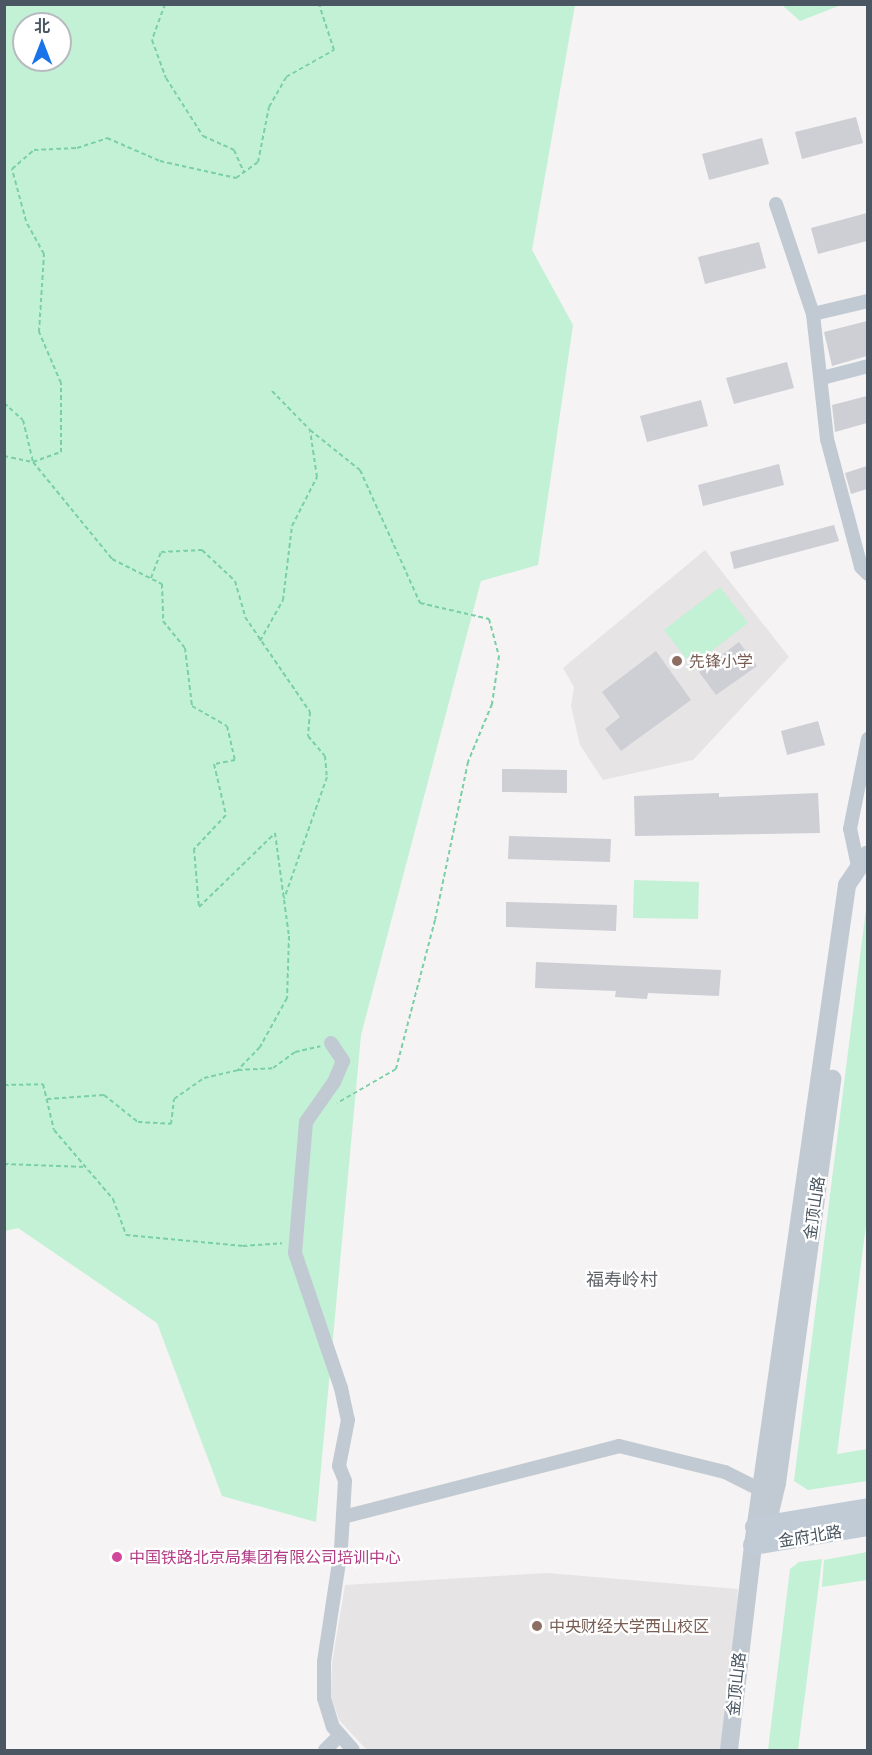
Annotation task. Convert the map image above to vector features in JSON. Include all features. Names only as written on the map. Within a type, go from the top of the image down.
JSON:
[{"type":"main road","name":"金府北路","points":[[758,1532],[867,1508]]},
{"type":"main road","name":"金府北路","points":[[758,1532],[867,1526]]},
{"type":"street","points":[[776,204],[813,314],[827,439],[861,567],[867,574]]},
{"type":"street","points":[[813,314],[867,301]]},
{"type":"street","points":[[822,378],[867,366]]},
{"type":"street","points":[[863,860],[850,829],[867,739]]},
{"type":"street","name":"金顶山路","points":[[729,1750],[758,1532],[761,1490],[847,885],[863,860]]},
{"type":"street","name":"金顶山路","points":[[758,1532],[780,1460],[863,860]]},
{"type":"street","points":[[331,1043],[343,1061],[334,1082],[306,1122],[295,1253],[341,1388],[348,1420],[339,1466],[345,1481],[343,1517],[324,1662],[324,1698],[333,1727],[353,1750]]},
{"type":"street","points":[[343,1517],[619,1446],[725,1472],[761,1490]]},
{"type":"street","points":[[325,1750],[340,1735]]},
{"type":"path","points":[[165,4],[152,40],[166,78],[203,136],[234,150],[244,172]]},
{"type":"path","points":[[4,456],[33,462],[61,452],[61,383],[39,333],[44,254],[26,221],[12,169],[34,150],[77,148],[107,138],[160,161],[236,178],[258,162],[270,107],[286,77],[334,50],[319,4]]},
{"type":"path","points":[[272,391],[310,430],[360,470],[420,603],[489,619],[499,656],[492,704],[468,762],[435,920],[396,1069],[332,1106]]},
{"type":"path","points":[[4,403],[22,420],[33,462],[112,559],[162,584],[163,621],[185,648],[192,705],[227,726],[235,760],[214,764],[226,815],[194,849],[200,907],[276,832],[289,936],[287,998],[260,1047],[238,1070]]},
{"type":"path","points":[[260,641],[283,600],[292,526],[317,477],[310,430]]},
{"type":"path","points":[[151,578],[161,552],[202,550],[235,580],[245,617],[260,641],[279,663],[310,712],[308,736],[325,756],[327,777],[283,902]]},
{"type":"path","points":[[47,1099],[104,1095],[138,1122],[171,1125],[174,1098],[204,1078],[238,1070],[273,1068],[296,1052],[331,1043]]},
{"type":"path","points":[[4,1085],[43,1084],[54,1130],[113,1199],[126,1235],[243,1246],[296,1242]]},
{"type":"path","points":[[4,1164],[86,1167]]},
{"type":"shaded area","name":"先锋小学","points":[[705,550],[789,657],[693,760],[603,780],[580,745],[571,706],[574,687],[563,668]]},
{"type":"shaded area","name":"中央财经大学西山校区","points":[[547,1573],[738,1589],[725,1750],[367,1750],[339,1720],[331,1697],[332,1663],[345,1585]]},
{"type":"green space","points":[[5,5],[575,5],[532,250],[573,325],[538,565],[481,581],[361,1035],[316,1522],[222,1496],[157,1323],[18,1228],[5,1231]]},
{"type":"green space","points":[[782,5],[841,5],[800,21]]},
{"type":"green space","points":[[720,587],[748,623],[692,666],[664,630]]},
{"type":"green space","points":[[634,880],[699,882],[698,919],[633,918]]},
{"type":"green space","points":[[867,901],[868,1209],[837,1454],[867,1449],[867,1481],[808,1490],[794,1481]]},
{"type":"green space","points":[[867,1552],[867,1580],[822,1587],[824,1560]]},
{"type":"green space","points":[[822,1559],[798,1750],[768,1750],[790,1569],[799,1562]]},
{"type":"building","points":[[856,117],[863,143],[802,159],[795,132]]},
{"type":"building","points":[[762,138],[769,164],[709,180],[702,154]]},
{"type":"building","points":[[867,213],[867,241],[818,254],[811,228]]},
{"type":"building","points":[[759,242],[766,268],[705,284],[698,257]]},
{"type":"building","points":[[867,321],[867,356],[832,366],[824,332]]},
{"type":"building","points":[[787,362],[794,388],[734,404],[726,378]]},
{"type":"building","points":[[867,396],[867,423],[835,432],[832,405]]},
{"type":"building","points":[[701,400],[708,426],[647,442],[640,416]]},
{"type":"building","points":[[779,464],[784,485],[703,506],[698,485]]},
{"type":"building","points":[[867,466],[867,489],[851,494],[845,473]]},
{"type":"building","points":[[834,525],[839,541],[734,569],[730,552]]},
{"type":"building","points":[[739,642],[757,666],[716,695],[699,672]]},
{"type":"building","points":[[656,651],[691,700],[621,751],[605,729],[620,717],[602,692]]},
{"type":"building","points":[[818,721],[825,745],[787,755],[781,731]]},
{"type":"building","points":[[502,769],[567,770],[567,793],[502,792]]},
{"type":"building","points":[[719,793],[719,797],[818,793],[820,833],[635,836],[634,796]]},
{"type":"building","points":[[509,836],[611,839],[610,862],[508,859]]},
{"type":"building","points":[[506,902],[617,905],[616,931],[506,927]]},
{"type":"building","points":[[536,962],[721,970],[719,996],[648,993],[647,999],[615,997],[616,991],[535,988]]},
{"type":"place","name":"先锋小学","points":[[677,661]]},
{"type":"place","name":"中国铁路北京局集团有限公司培训中心","points":[[117,1557]]},
{"type":"place","name":"中央财经大学西山校区","points":[[537,1626]]},
{"type":"district","name":"福寿岭村","points":[[622,1279]]}]
